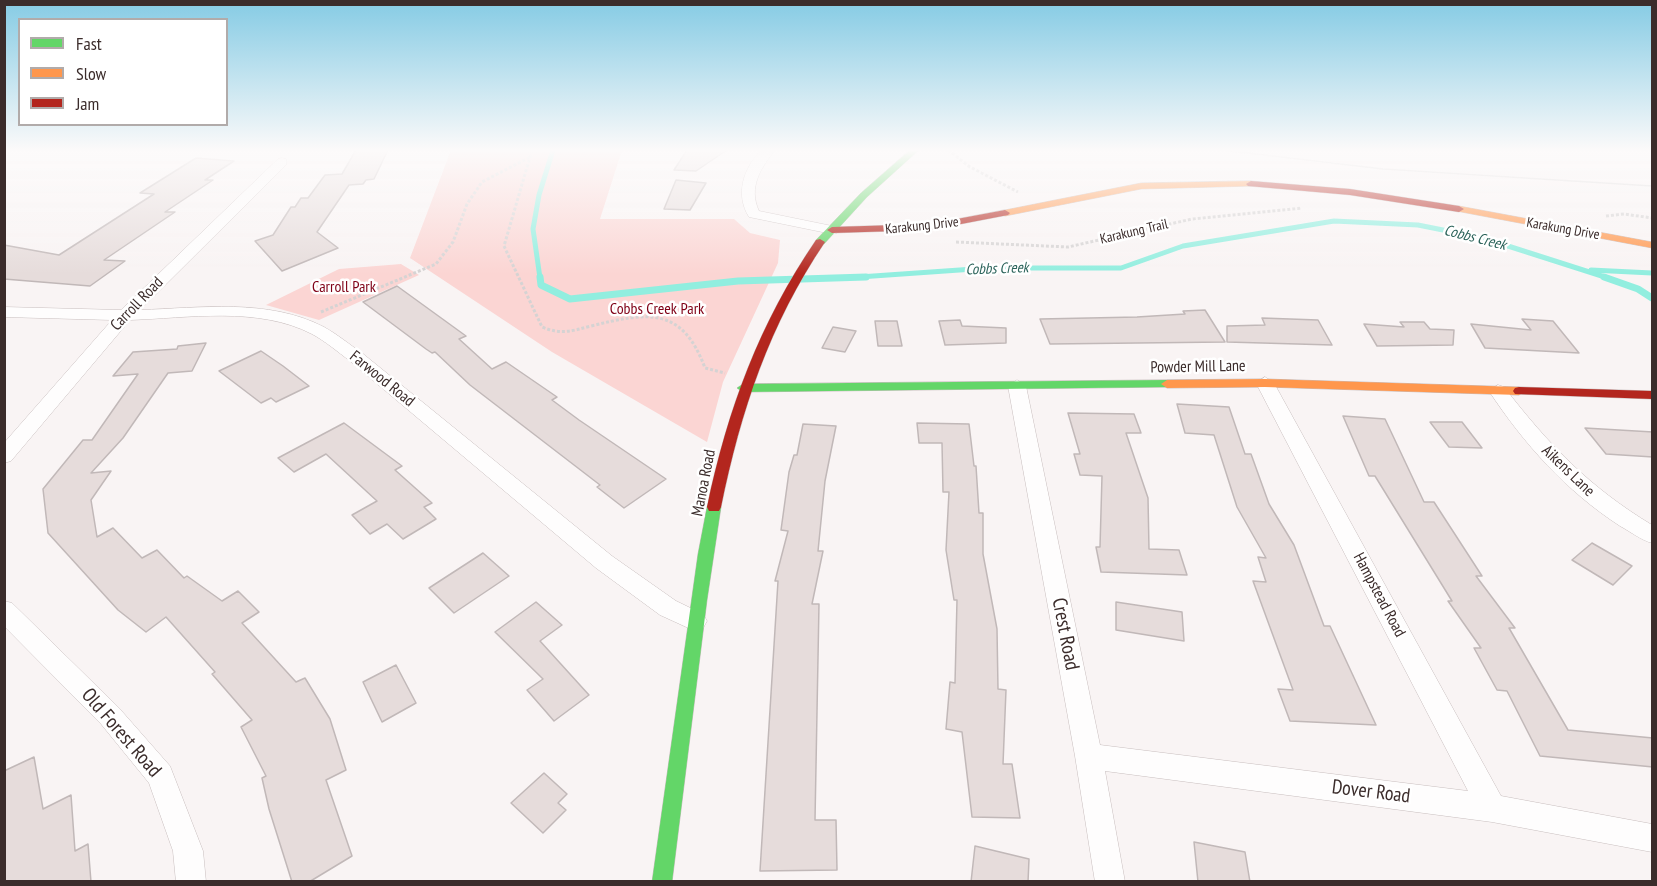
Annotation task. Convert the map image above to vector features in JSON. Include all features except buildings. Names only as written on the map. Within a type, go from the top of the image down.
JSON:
[{"type":"street","name":"Carroll Road","points":[[4,456],[126,314],[252,191]]},
{"type":"street","points":[[749,191],[748,200],[754,214],[764,218],[831,230]]},
{"type":"street","name":"Manoa Road","points":[[662,882],[695,621],[721,479],[746,383],[801,271],[819,243],[868,191]]},
{"type":"street","name":"Karakung Drive","points":[[831,230],[928,227],[962,222],[1104,191]]},
{"type":"street","name":"Karakung Drive","points":[[1319,191],[1388,199],[1653,245]]},
{"type":"street","name":"Farwood Road","points":[[4,312],[82,316],[255,312],[298,322],[319,331],[356,357],[603,562],[661,604],[695,621]]},
{"type":"street","name":"Powder Mill Lane","points":[[746,383],[1017,386],[1265,382],[1653,395]]},
{"type":"street","name":"Hampstead Road","points":[[1265,382],[1492,808]]},
{"type":"street","name":"Crest Road","points":[[1017,386],[1089,756],[1110,882]]},
{"type":"street","name":"Aikens Lane","points":[[1498,391],[1529,433],[1575,482],[1602,503],[1653,535]]},
{"type":"street","name":"Old Forest Road","points":[[4,610],[110,716],[160,775],[188,851],[191,882]]},
{"type":"street","name":"Dover Road","points":[[1089,756],[1492,808],[1653,838]]},
{"type":"path","points":[[298,322],[436,264],[453,242],[467,204],[476,191]]},
{"type":"path","points":[[520,191],[504,246],[542,327],[561,334],[626,317],[656,316],[685,328],[699,347],[705,368],[746,383]]},
{"type":"path","points":[[1020,191],[1044,203]]},
{"type":"path","name":"Karakung Trail","points":[[945,241],[1068,247],[1192,219],[1305,208]]},
{"type":"green space","name":"Cobbs Creek Park","points":[[435,191],[609,191],[600,219],[734,219],[750,233],[780,240],[778,263],[723,382],[707,442],[552,352],[410,258]]},
{"type":"green space","name":"Carroll Park","points":[[401,264],[419,275],[319,320],[266,305],[339,269]]},
{"type":"waterway","name":"Cobbs Creek","points":[[540,191],[533,229],[540,278]]},
{"type":"waterway","name":"Cobbs Creek","points":[[854,277],[988,268],[1121,268],[1183,246],[1334,221],[1418,225],[1483,238],[1608,278]]},
{"type":"waterway","name":"Cobbs Creek","points":[[1591,270],[1652,273]]},
{"type":"waterway","name":"Cobbs Creek","points":[[540,277],[541,285],[570,299],[738,281],[854,277]]},
{"type":"waterway","name":"Cobbs Creek","points":[[845,278],[854,277]]},
{"type":"waterway","name":"Cobbs Creek","points":[[854,277],[866,277]]},
{"type":"waterway","name":"Cobbs Creek","points":[[1604,277],[1638,289],[1652,298]]},
{"type":"traffic: fast","points":[[820,242],[868,191]]},
{"type":"traffic: fast","points":[[743,388],[1167,384]]},
{"type":"traffic: fast","points":[[662,882],[699,600],[714,507]]},
{"type":"traffic: slow","points":[[1005,213],[1114,191]]},
{"type":"traffic: slow","points":[[1459,209],[1652,245]]},
{"type":"traffic: slow","points":[[1167,384],[1265,383],[1519,391]]},
{"type":"traffic: jam","points":[[1342,191],[1459,209]]},
{"type":"traffic: jam","points":[[832,230],[930,227],[1005,213]]},
{"type":"traffic: jam","points":[[714,507],[730,437],[752,368],[782,303],[820,242]]},
{"type":"traffic: jam","points":[[1519,391],[1652,395]]}]
